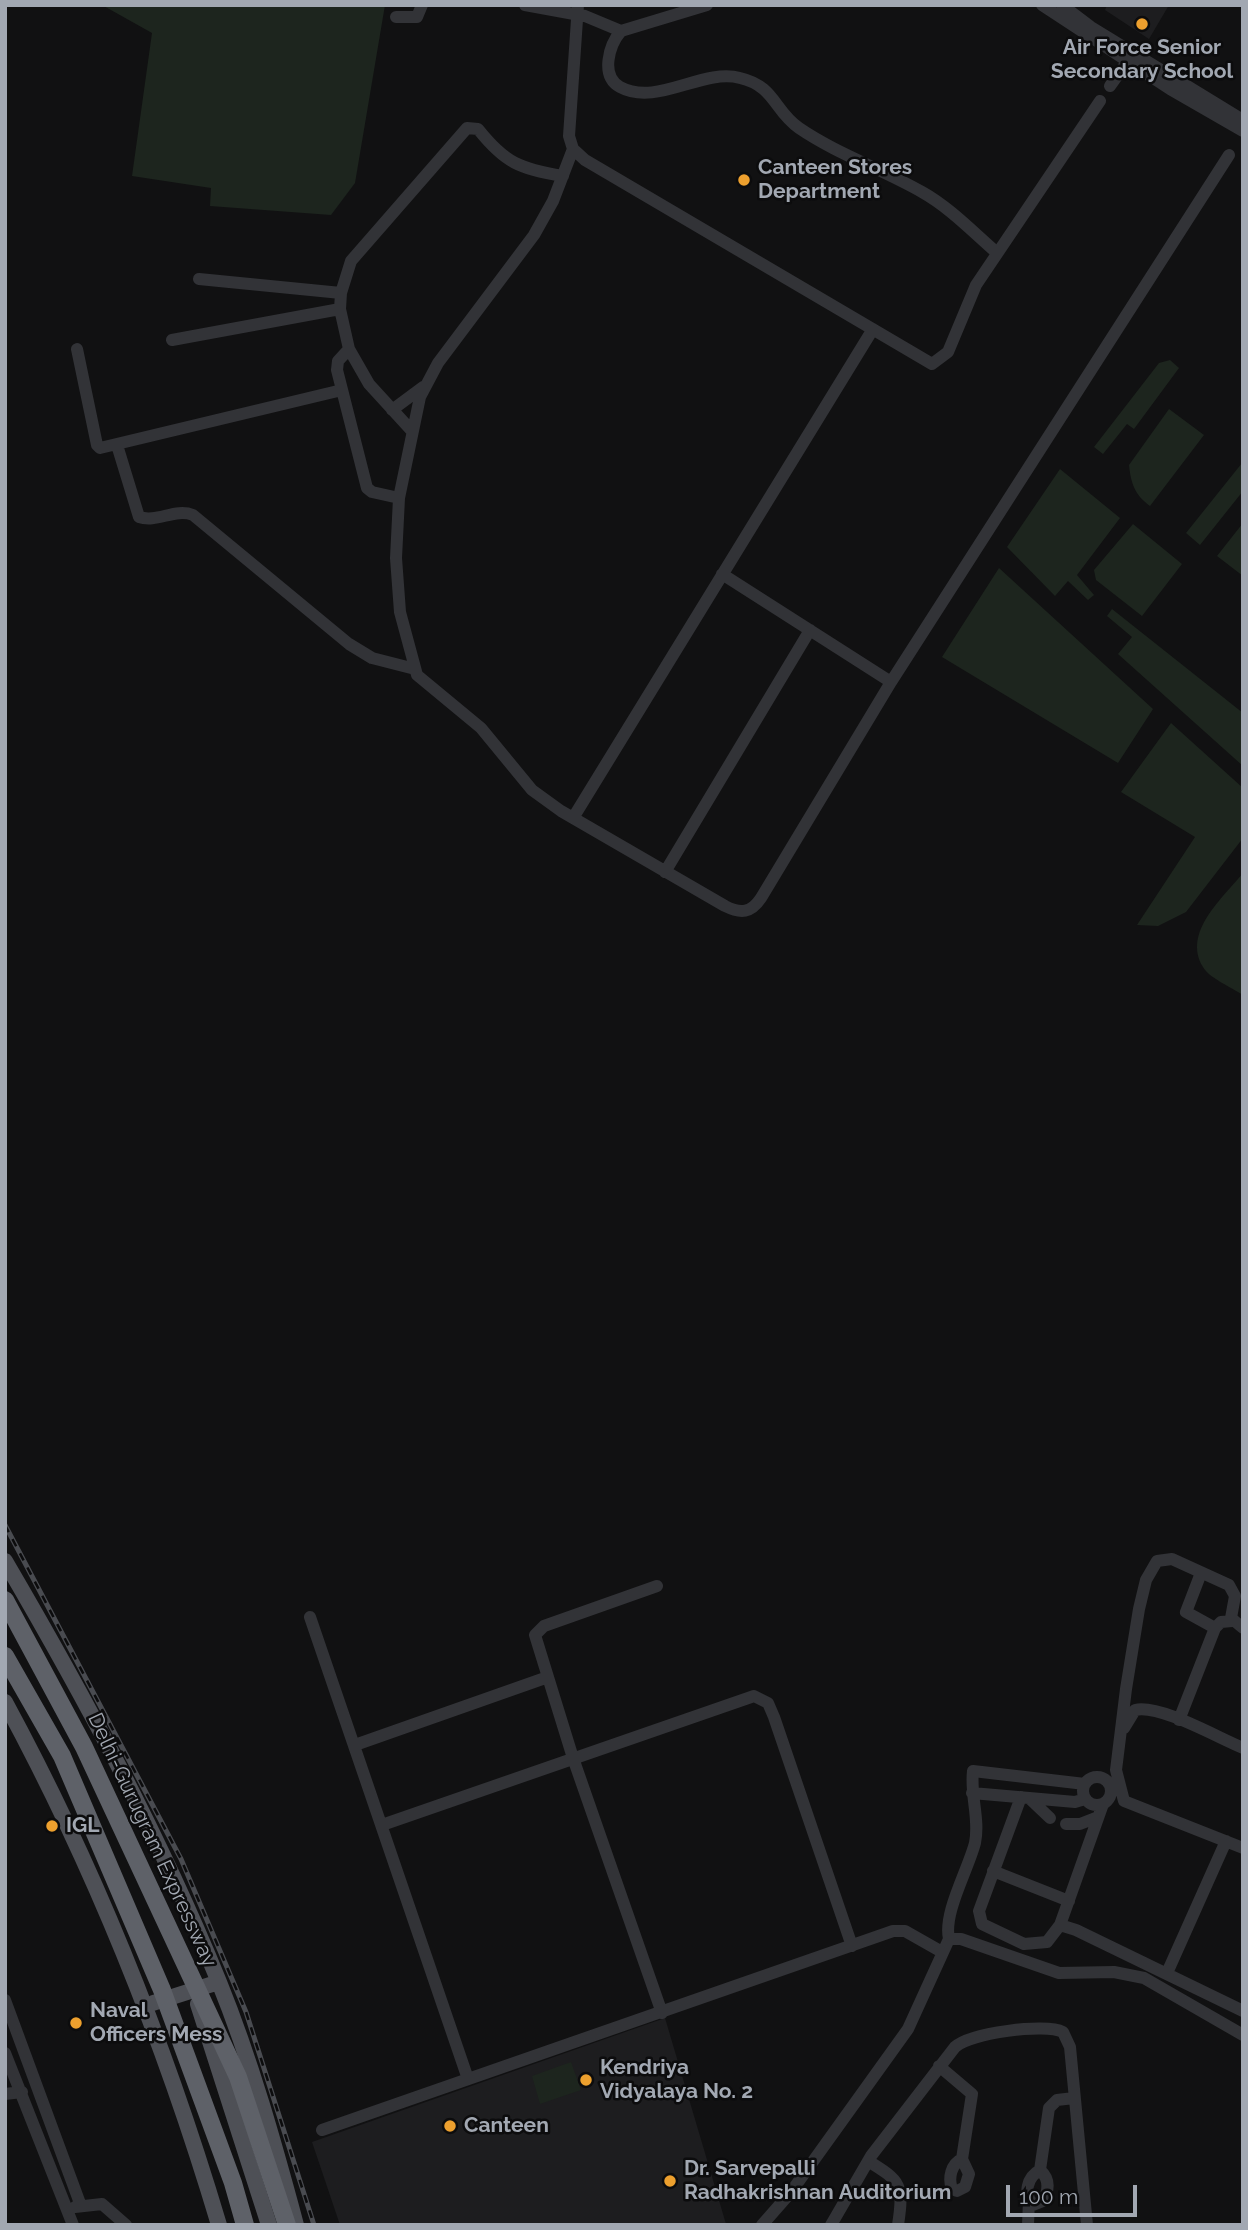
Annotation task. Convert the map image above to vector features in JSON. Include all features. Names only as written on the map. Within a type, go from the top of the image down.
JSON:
[{"type":"highway","name":"Delhi-Gurugram Expressway","points":[[5,1600],[84,1747],[238,2077],[287,2225]]},
{"type":"highway","points":[[5,1656],[62,1756],[162,1990],[233,2183],[245,2225]]},
{"type":"main road","points":[[5,1561],[80,1689],[219,1982],[268,2121],[296,2225]]},
{"type":"main road","points":[[5,1587],[21,1593],[29,1601]]},
{"type":"main road","points":[[5,1702],[85,1860],[144,2005],[197,2152],[219,2225]]},
{"type":"main road","points":[[186,1965],[269,2225]]},
{"type":"main road","points":[[144,2005],[219,1982]]},
{"type":"street","points":[[396,17],[417,17],[422,5]]},
{"type":"street","points":[[525,5],[578,10],[621,31]]},
{"type":"street","points":[[707,5],[621,31],[614,38],[609,57],[611,76],[621,87],[646,92],[728,76],[751,81],[770,93],[795,125],[923,192],[996,252]]},
{"type":"street","points":[[1042,5],[1127,62],[1243,131]]},
{"type":"street","points":[[1062,5],[1113,40],[1243,120]]},
{"type":"street","points":[[392,410],[426,384],[534,235],[563,176],[573,149],[569,128],[578,10]]},
{"type":"street","points":[[1110,86],[1127,62]]},
{"type":"street","points":[[573,149],[585,160],[926,362],[938,362],[948,352],[969,297],[996,252],[1100,101]]},
{"type":"street","points":[[411,430],[369,384],[349,349],[340,309],[341,293],[351,261],[467,128],[478,129],[501,155],[514,165],[563,176]]},
{"type":"street","points":[[426,384],[411,430],[399,498],[397,597],[415,669],[423,682],[481,729],[532,790],[573,818],[734,911],[748,911],[756,905],[891,682],[1229,155]]},
{"type":"street","points":[[200,279],[341,293]]},
{"type":"street","points":[[172,340],[340,309]]},
{"type":"street","points":[[573,818],[873,329]]},
{"type":"street","points":[[77,349],[97,447],[117,445],[341,390]]},
{"type":"street","points":[[349,349],[337,365],[341,390],[368,490],[399,498]]},
{"type":"street","points":[[117,445],[139,517],[148,519],[184,513],[193,515],[349,644],[372,658],[415,669]]},
{"type":"street","points":[[722,574],[891,682]]},
{"type":"street","points":[[665,872],[810,630]]},
{"type":"street","points":[[1109,1781],[1117,1757],[1139,1609],[1149,1574],[1157,1561],[1164,1558],[1179,1561],[1233,1588],[1237,1625],[1221,1622],[1215,1628],[1179,1720]]},
{"type":"street","points":[[1201,1573],[1186,1612],[1215,1628]]},
{"type":"street","points":[[657,1587],[538,1629],[536,1640],[573,1758],[662,2013]]},
{"type":"street","points":[[310,1617],[468,2079]]},
{"type":"street","points":[[355,1745],[548,1677]]},
{"type":"street","points":[[382,1825],[744,1697],[762,1698],[774,1717],[852,1946]]},
{"type":"street","points":[[1121,1734],[1135,1710],[1142,1709],[1179,1720],[1243,1748]]},
{"type":"street","points":[[1025,1797],[979,1911],[982,1924],[1030,1945],[1047,1942],[1060,1925],[1108,1804],[1107,1765],[1117,1757]]},
{"type":"street","points":[[762,2225],[791,2192],[908,2029],[949,1938],[948,1918],[963,1883],[977,1830],[972,1793],[973,1771],[1084,1784]]},
{"type":"street","points":[[1085,1799],[1084,1784],[1090,1778],[1109,1781]]},
{"type":"street","points":[[972,1793],[1075,1802],[1085,1799],[1243,1848]]},
{"type":"street","points":[[1025,1797],[1051,1818]]},
{"type":"street","points":[[1066,1824],[1080,1824],[1108,1804]]},
{"type":"street","points":[[1167,1973],[1226,1841]]},
{"type":"street","points":[[993,1871],[1069,1901]]},
{"type":"street","points":[[1060,1925],[1108,1944],[1243,2011]]},
{"type":"street","points":[[322,2130],[900,1930],[942,1952]]},
{"type":"street","points":[[949,1938],[961,1939],[1059,1973],[1114,1972],[1143,1978],[1243,2035]]},
{"type":"street","points":[[5,2000],[81,2206]]},
{"type":"street","points":[[831,2225],[868,2161],[960,2042],[974,2036],[1057,2029],[1063,2032],[1070,2047],[1087,2225]]},
{"type":"street","points":[[5,2053],[73,2225]]},
{"type":"street","points":[[939,2066],[972,2094],[962,2159]]},
{"type":"street","points":[[5,2094],[22,2092]]},
{"type":"street","points":[[1028,2225],[1030,2180],[1040,2171],[1051,2104],[1074,2098]]},
{"type":"street","points":[[34,2123],[46,2115]]},
{"type":"street","points":[[868,2161],[893,2176],[899,2184],[902,2192],[898,2225]]},
{"type":"street","points":[[1029,2200],[1033,2205],[1039,2204],[1046,2194],[1048,2182],[1040,2171]]},
{"type":"street","points":[[68,2209],[102,2204],[127,2225]]},
{"type":"shaded area","points":[[102,5],[385,5],[355,183],[331,215],[210,206],[211,188],[132,176],[152,33]]},
{"type":"shaded area","name":"Air Force Senior Secondary School","points":[[1107,5],[1169,5],[1149,39],[1105,10]]},
{"type":"shaded area","points":[[1170,360],[1179,368],[1134,429],[1127,424],[1103,454],[1094,447],[1159,363]]},
{"type":"shaded area","points":[[1169,409],[1204,435],[1150,506],[1135,488],[1129,465]]},
{"type":"shaded area","points":[[1242,463],[1243,491],[1200,545],[1186,533]]},
{"type":"shaded area","points":[[1060,469],[1120,518],[1077,575],[1094,595],[1088,600],[1068,581],[1055,596],[1007,547]]},
{"type":"shaded area","points":[[1243,523],[1243,576],[1217,556]]},
{"type":"shaded area","points":[[1133,524],[1182,564],[1142,616],[1096,580],[1094,570]]},
{"type":"shaded area","points":[[999,568],[1153,709],[1118,763],[942,657]]},
{"type":"shaded area","points":[[1112,609],[1243,713],[1243,766],[1118,654],[1132,637],[1107,616]]},
{"type":"shaded area","points":[[1171,723],[1243,788],[1243,838],[1186,912],[1158,926],[1137,925],[1195,837],[1121,792]]},
{"type":"shaded area","points":[[1243,873],[1243,995],[1206,971],[1198,954],[1198,941],[1208,916]]},
{"type":"shaded area","name":"Kendriya Vidyalaya No. 2","points":[[665,2018],[726,2224],[340,2225],[312,2142]]},
{"type":"shaded area","points":[[571,2062],[581,2090],[540,2104],[532,2076]]},
{"type":"railway","points":[[5,1525],[181,1859],[246,2012],[314,2225]]},
{"type":"place","name":"Air Force Senior Secondary School","points":[[1142,24]]},
{"type":"place","name":"Canteen Stores Department","points":[[744,180]]},
{"type":"place","name":"IGL","points":[[52,1826]]},
{"type":"place","name":"Naval Officers Mess","points":[[76,2023]]},
{"type":"place","name":"Kendriya Vidyalaya No. 2","points":[[586,2080]]},
{"type":"place","name":"Canteen","points":[[450,2126]]},
{"type":"place","name":"Dr. Sarvepalli Radhakrishnan Auditorium","points":[[670,2181]]}]
